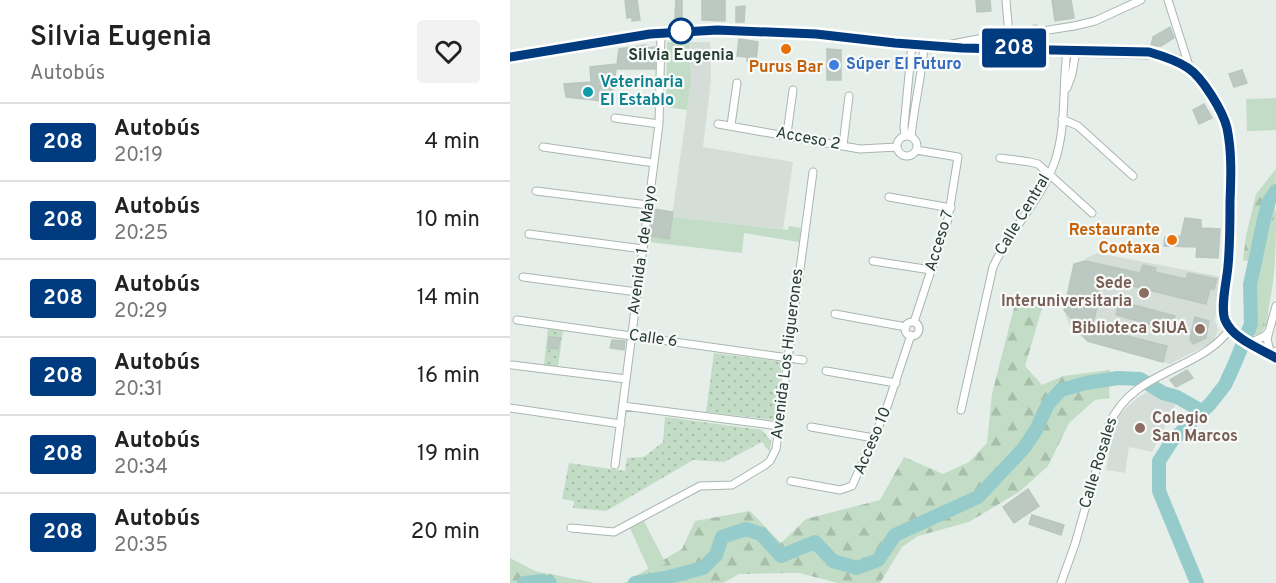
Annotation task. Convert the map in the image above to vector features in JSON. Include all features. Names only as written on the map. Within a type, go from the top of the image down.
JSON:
[{"type":"main road","points":[[510,57],[660,33],[749,30],[924,45],[1149,52],[1163,56],[1190,69],[1221,111],[1229,139],[1230,182],[1229,263],[1224,317],[1242,338],[1274,355]]},
{"type":"main road","points":[[1035,31],[1033,42],[1036,49]]},
{"type":"street","points":[[1006,0],[1011,48]]},
{"type":"street","points":[[944,46],[1010,33],[1016,35],[1074,26],[1095,21],[1141,0]]},
{"type":"street","points":[[1168,0],[1190,69]]},
{"type":"street","name":"Avenida 1 de Mayo","points":[[615,465],[659,124],[660,33]]},
{"type":"street","points":[[908,136],[912,44]]},
{"type":"street","points":[[910,104],[923,63],[924,45]]},
{"type":"street","name":"Calle Central","points":[[961,410],[993,267],[1000,252],[1050,174],[1058,152],[1066,90],[1064,72],[1071,51]]},
{"type":"street","points":[[910,63],[923,63]]},
{"type":"street","points":[[731,125],[737,83]]},
{"type":"street","points":[[787,134],[793,90]]},
{"type":"street","points":[[843,146],[849,96]]},
{"type":"street","points":[[615,118],[659,124]]},
{"type":"street","points":[[1062,119],[1078,126],[1133,176]]},
{"type":"street","name":"Acceso 2","points":[[718,123],[860,149],[897,147]]},
{"type":"street","points":[[908,136],[916,141],[916,150],[912,155],[906,156],[900,153],[897,147],[900,139],[908,136]]},
{"type":"street","points":[[543,147],[654,163]]},
{"type":"street","name":"Acceso 7","points":[[914,322],[951,208],[958,157],[916,150]]},
{"type":"street","points":[[1000,158],[1038,165],[1092,213]]},
{"type":"street","name":"Avenida Los Higuerones","points":[[571,528],[611,532],[700,486],[711,484],[727,487],[732,485],[770,461],[776,449],[813,172]]},
{"type":"street","points":[[536,191],[648,205]]},
{"type":"street","points":[[889,197],[951,208]]},
{"type":"street","points":[[529,234],[643,249]]},
{"type":"street","points":[[873,261],[931,270]]},
{"type":"street","points":[[523,277],[637,292]]},
{"type":"street","points":[[1274,355],[1267,343],[1276,306]]},
{"type":"street","points":[[835,314],[906,327]]},
{"type":"street","name":"Calle 6","points":[[517,320],[803,360]]},
{"type":"street","points":[[914,322],[919,330],[917,334],[911,335],[907,333],[906,327],[914,322]]},
{"type":"street","name":"Calle Rosales","points":[[1061,583],[1075,544],[1109,425],[1122,402],[1155,378],[1219,343],[1265,336],[1269,331]]},
{"type":"street","name":"Acceso 10","points":[[791,481],[840,490],[847,489],[855,483],[896,383],[911,335]]},
{"type":"street","points":[[512,365],[626,379]]},
{"type":"street","points":[[826,371],[896,383]]},
{"type":"street","points":[[623,406],[779,426]]},
{"type":"street","points":[[510,408],[621,424]]},
{"type":"street","points":[[811,427],[874,438]]},
{"type":"shaded area","points":[[689,42],[710,42],[711,80],[703,147],[793,162],[783,229],[672,217],[691,81]]},
{"type":"shaded area","name":"Sede Interuniversitaria","points":[[1098,253],[1222,277],[1215,320],[1218,330],[1213,342],[1170,364],[1087,342],[1069,325],[1064,310],[1082,263],[1088,257]]},
{"type":"shaded area","name":"Colegio San Marcos","points":[[1147,392],[1176,404],[1152,452],[1129,447],[1125,473],[1106,470],[1111,441],[1119,415]]},
{"type":"green space","points":[[667,42],[689,42],[691,81],[687,110],[666,107]]},
{"type":"green space","points":[[1276,98],[1276,130],[1247,131],[1246,99]]},
{"type":"green space","points":[[1276,169],[1274,257],[1267,324],[1259,336],[1249,333],[1253,323],[1253,283],[1257,263],[1243,260],[1256,194]]},
{"type":"green space","points":[[1276,210],[1272,292],[1258,335],[1251,332],[1254,324],[1256,282]]},
{"type":"green space","points":[[672,217],[788,230],[789,226],[801,228],[799,242],[744,233],[742,253],[649,242],[649,236],[669,239]]},
{"type":"green space","points":[[1017,296],[1042,308],[1025,366],[1042,385],[1063,376],[1110,370],[1109,398],[1095,400],[1069,423],[1048,466],[1019,492],[969,522],[918,536],[902,547],[880,583],[838,583],[799,573],[739,574],[723,583],[624,583],[682,549],[695,521],[750,511],[781,543],[806,519],[880,500],[904,457],[943,474],[969,462],[987,443],[992,394]]},
{"type":"green space","points":[[548,328],[563,330],[558,367],[544,365]]},
{"type":"green space","points":[[714,353],[782,362],[775,420],[706,412]]},
{"type":"green space","points":[[665,417],[762,430],[771,441],[770,452],[762,442],[724,462],[693,460],[606,511],[573,508],[574,501],[562,499],[569,463],[625,471],[627,458],[644,457],[663,442]]},
{"type":"green space","points":[[644,521],[666,564],[649,570],[630,528]]},
{"type":"green space","points":[[510,558],[535,571],[595,583],[510,583]]},
{"type":"building","points":[[625,0],[637,0],[640,20],[632,21],[632,17],[627,18]]},
{"type":"building","points":[[676,0],[682,0],[682,18],[675,18]]},
{"type":"building","points":[[702,0],[725,0],[725,21],[702,20]]},
{"type":"building","points":[[976,0],[990,0],[991,11],[977,12]]},
{"type":"building","points":[[1052,0],[1071,0],[1074,18],[1055,21]]},
{"type":"building","points":[[745,6],[744,22],[736,22],[736,7]]},
{"type":"building","points":[[1170,27],[1174,38],[1161,46],[1151,46],[1153,37]]},
{"type":"building","points":[[739,39],[758,42],[756,61],[747,61],[747,57],[737,56]]},
{"type":"building","points":[[646,45],[646,48],[655,47],[655,69],[616,69],[612,102],[566,97],[564,84],[591,82],[590,67],[617,64],[619,49]]},
{"type":"building","name":"Súper El Futuro","points":[[827,49],[841,50],[841,80],[827,80]]},
{"type":"building","points":[[1242,70],[1247,83],[1234,87],[1229,74]]},
{"type":"building","points":[[1204,104],[1212,118],[1199,124],[1193,110]]},
{"type":"building","points":[[654,209],[673,212],[669,239],[650,236]]},
{"type":"building","points":[[1185,218],[1201,220],[1201,228],[1220,229],[1218,258],[1196,257],[1197,247],[1164,246],[1165,237],[1181,236]]},
{"type":"building","points":[[1085,261],[1140,273],[1143,265],[1156,268],[1155,272],[1186,279],[1188,273],[1217,279],[1214,289],[1210,289],[1206,304],[1104,279],[1092,327],[1167,346],[1163,362],[1088,341],[1077,331],[1077,326],[1074,325],[1075,319],[1064,310],[1074,264]]},
{"type":"building","points":[[1119,301],[1175,316],[1172,330],[1116,315]]},
{"type":"building","name":"Biblioteca SIUA","points":[[1195,317],[1209,321],[1206,338],[1193,344],[1190,339]]},
{"type":"building","points":[[549,337],[560,338],[558,349],[548,348]]},
{"type":"building","points":[[612,340],[625,341],[624,350],[610,348]]},
{"type":"building","points":[[1187,370],[1193,378],[1176,387],[1170,380]]},
{"type":"building","points":[[1028,489],[1039,506],[1014,523],[1003,507]]},
{"type":"building","points":[[1032,515],[1064,525],[1061,535],[1029,524]]},
{"type":"waterway","points":[[1197,583],[1159,491],[1159,461],[1172,441],[1210,404],[1225,385],[1235,363],[1251,324],[1250,285],[1264,219],[1269,201],[1276,191]]},
{"type":"waterway","points":[[635,583],[703,568],[716,555],[722,537],[746,529],[761,534],[781,556],[815,542],[833,561],[857,568],[878,560],[895,535],[978,497],[1024,448],[1036,430],[1048,404],[1061,390],[1118,378],[1140,379],[1163,393],[1177,397],[1202,411]]},
{"type":"waterway","points":[[524,583],[542,581],[550,583]]},
{"type":"bus line","name":"208","points":[[510,57],[650,34],[679,31],[749,30],[962,48],[1149,52],[1176,61],[1190,69],[1208,91],[1221,111],[1229,139],[1229,263],[1224,309],[1226,323],[1238,336],[1276,358]]},
{"type":"place","name":"Silvia Eugenia","points":[[681,31]]},
{"type":"place","name":"Purus Bar","points":[[786,49]]},
{"type":"place","name":"Súper El Futuro","points":[[834,65]]},
{"type":"place","name":"Veterinaria El Establo","points":[[588,92]]},
{"type":"place","name":"Restaurante Cootaxa","points":[[1172,240]]},
{"type":"place","name":"Sede Interuniversitaria","points":[[1144,293]]},
{"type":"place","name":"Biblioteca SIUA","points":[[1200,329]]},
{"type":"place","name":"Colegio San Marcos","points":[[1140,428]]}]
